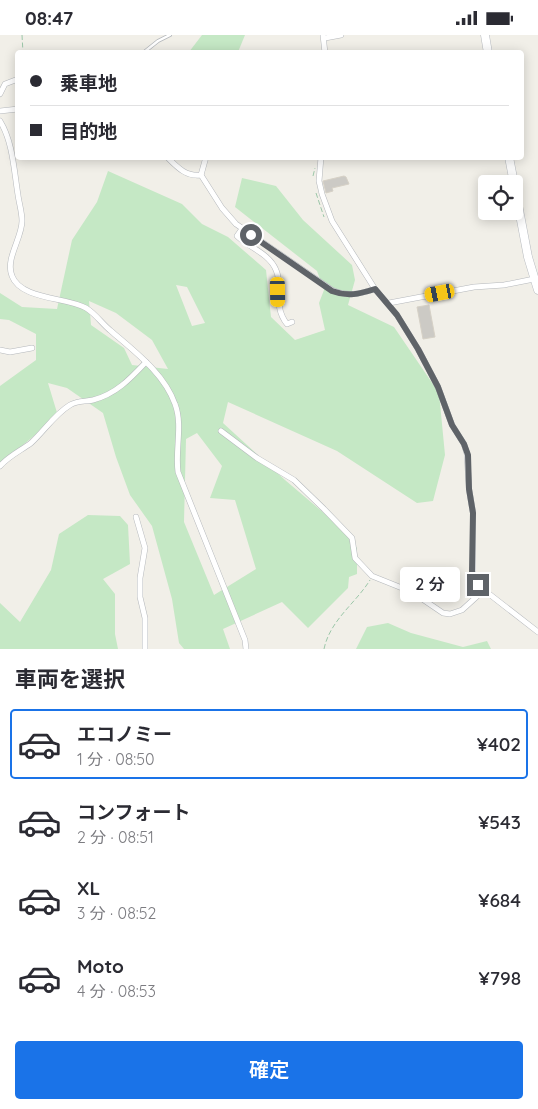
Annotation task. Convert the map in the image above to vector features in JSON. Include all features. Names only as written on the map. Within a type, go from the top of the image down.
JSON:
[{"type":"street","points":[[325,50],[324,37],[341,35]]},
{"type":"street","points":[[485,35],[488,50]]},
{"type":"street","points":[[0,94],[5,84],[15,80]]},
{"type":"street","points":[[0,111],[15,109]]},
{"type":"street","points":[[0,121],[8,141],[22,222],[11,265],[11,275],[21,287],[42,297],[77,304],[87,308],[110,331],[133,348],[167,389],[176,405],[178,414],[176,460],[178,471],[245,640],[246,649]]},
{"type":"street","points":[[171,160],[179,169],[188,174],[201,175]]},
{"type":"street","points":[[205,160],[201,175],[222,208],[242,229],[332,291],[342,295],[352,295],[375,289]]},
{"type":"street","points":[[321,160],[320,181],[325,205],[340,237],[375,289],[388,303],[418,349],[438,387],[452,425],[464,444],[468,455],[469,489],[473,513],[472,572],[478,585],[538,632]]},
{"type":"street","points":[[510,160],[534,279],[538,290]]},
{"type":"street","points":[[242,229],[237,236],[254,247],[276,270],[280,312],[287,324],[292,322]]},
{"type":"street","points":[[388,303],[474,287],[504,285],[534,279]]},
{"type":"street","points":[[0,350],[10,351],[32,348]]},
{"type":"street","points":[[0,466],[9,457],[30,443],[69,405],[114,391],[127,383],[146,362]]},
{"type":"street","points":[[220,431],[257,458],[294,480],[352,539],[355,558],[372,576],[412,592],[443,613],[450,614],[462,610],[484,590]]},
{"type":"street","points":[[136,517],[145,548],[140,578],[140,597],[145,618],[145,649]]},
{"type":"lane","points":[[148,50],[170,35]]},
{"type":"path","points":[[22,35],[23,50]]},
{"type":"path","points":[[324,649],[326,641],[342,613],[364,589],[372,576]]},
{"type":"green space","points":[[202,35],[245,35],[239,50],[191,50]]},
{"type":"green space","points":[[108,171],[182,204],[202,224],[228,237],[266,270],[271,317],[295,340],[325,330],[319,303],[324,290],[317,271],[235,207],[242,178],[276,186],[303,220],[352,265],[355,280],[348,305],[394,327],[439,393],[445,455],[433,501],[417,503],[337,451],[228,402],[223,423],[285,480],[338,525],[357,548],[357,574],[349,577],[348,588],[308,628],[282,602],[223,629],[230,649],[184,649],[179,643],[172,599],[152,526],[130,495],[103,413],[67,388],[48,383],[58,416],[0,464],[0,386],[36,360],[36,334],[9,320],[0,319],[0,293],[22,307],[57,309],[72,240],[97,202]],"holes":[[[176,285],[187,287],[205,323],[192,326]],[[89,301],[116,313],[152,340],[168,369],[132,365],[124,348],[91,325]],[[197,433],[222,466],[210,498],[235,500],[256,569],[214,595],[184,522],[186,439]]]},
{"type":"green space","points":[[88,515],[120,516],[128,525],[130,564],[103,579],[115,594],[115,634],[118,649],[0,649],[0,603],[20,622],[51,570],[59,534]]},
{"type":"green space","points":[[388,623],[411,633],[463,647],[487,641],[491,649],[356,649],[367,627]]},
{"type":"building","points":[[344,176],[349,184],[332,188],[333,191],[326,193],[323,181]]},
{"type":"building","points":[[429,305],[435,337],[423,339],[417,307]]},
{"type":"route","points":[[251,235],[332,291],[342,295],[352,295],[375,289],[397,315],[438,387],[452,425],[464,444],[468,455],[469,489],[473,513],[472,572],[478,585]]}]
